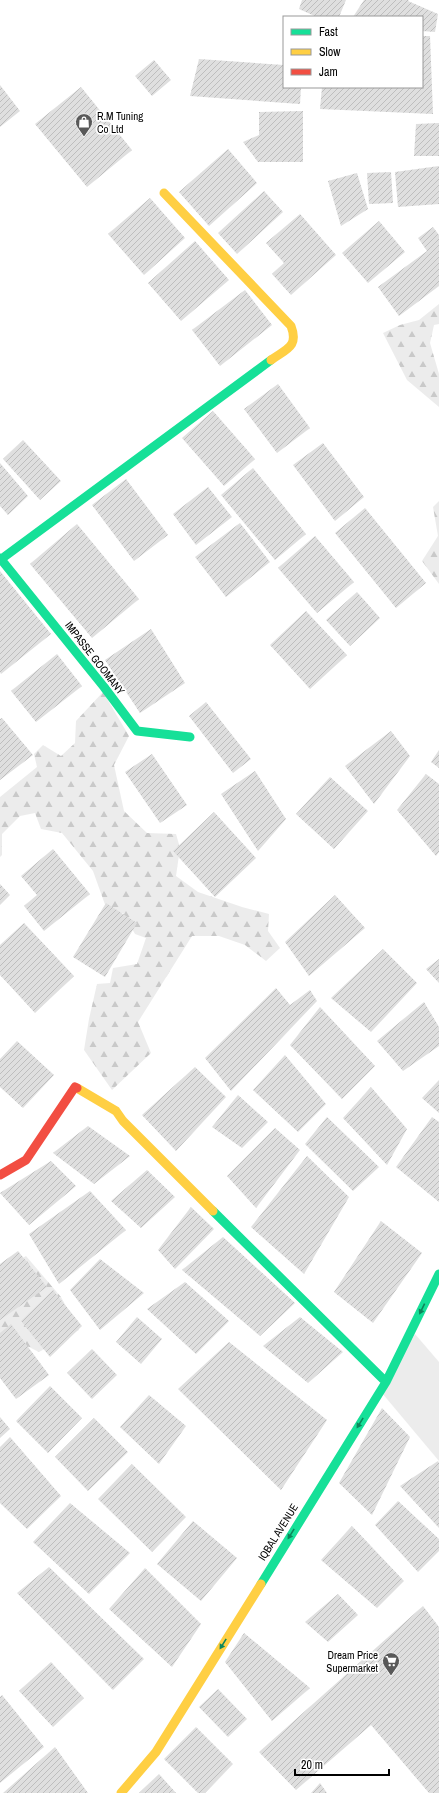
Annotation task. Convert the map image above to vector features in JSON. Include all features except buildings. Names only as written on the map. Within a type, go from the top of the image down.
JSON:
[{"type":"street","points":[[0,559],[292,344],[295,336],[291,326],[164,193]]},
{"type":"street","name":"IMPASSE GOOMANY","points":[[0,559],[104,687],[137,731],[190,738]]},
{"type":"street","points":[[0,1175],[26,1160],[75,1087],[116,1111],[123,1121],[386,1382]]},
{"type":"street","name":"IQBAL AVENUE","points":[[121,1793],[156,1752],[386,1382],[439,1274]]},
{"type":"green space","points":[[439,304],[439,324],[434,325],[430,343],[439,374],[439,407],[407,380],[383,333],[400,325],[419,320]]},
{"type":"green space","points":[[439,501],[439,584],[422,561],[438,536],[433,507]]},
{"type":"green space","points":[[103,692],[129,736],[114,765],[124,811],[147,833],[176,834],[180,848],[176,876],[198,892],[242,907],[269,914],[268,931],[280,948],[266,961],[245,945],[219,936],[192,936],[138,1022],[151,1053],[112,1090],[84,1050],[89,1019],[97,984],[110,983],[113,968],[137,964],[146,938],[135,934],[123,913],[108,913],[93,871],[62,833],[41,829],[35,813],[20,816],[2,834],[2,855],[0,857],[0,797],[37,767],[34,754],[43,745],[61,756],[75,743],[76,721]]},
{"type":"green space","points":[[26,1256],[61,1297],[79,1330],[39,1352],[7,1336],[0,1336],[0,1272]]},
{"type":"green space","points":[[415,1334],[439,1362],[439,1461],[382,1393]]},
{"type":"traffic: fast","points":[[0,560],[271,360]]},
{"type":"traffic: fast","points":[[0,558],[104,687],[137,731],[190,737]]},
{"type":"traffic: fast","points":[[213,1211],[386,1382]]},
{"type":"traffic: fast","points":[[261,1584],[386,1382],[439,1274]]},
{"type":"traffic: slow","points":[[164,193],[291,326],[293,339],[290,347],[271,360]]},
{"type":"traffic: slow","points":[[77,1088],[116,1111],[123,1121],[213,1211]]},
{"type":"traffic: slow","points":[[121,1793],[156,1752],[261,1584]]},
{"type":"traffic: jam","points":[[0,1175],[26,1160],[75,1087],[77,1088]]},
{"type":"place","name":"R.M Tuning Co Ltd","points":[[84,137]]},
{"type":"place","name":"Dream Price Supermarket","points":[[391,1676]]}]
